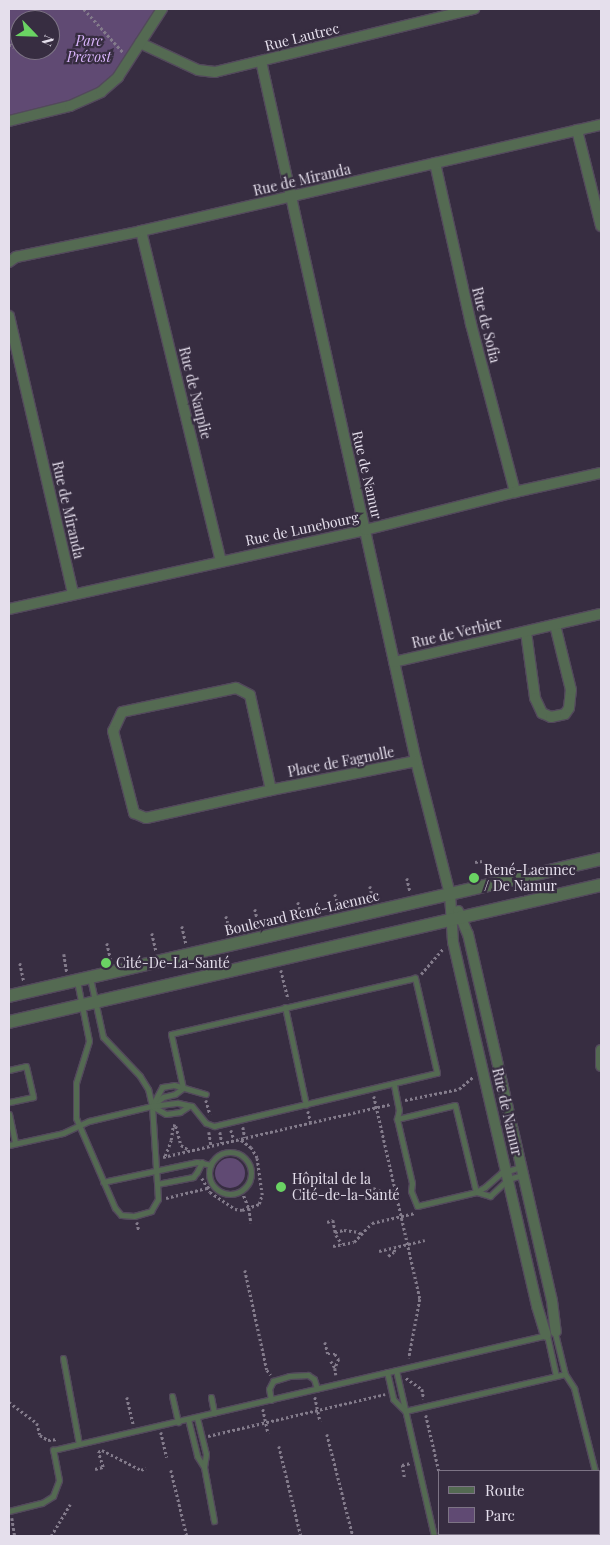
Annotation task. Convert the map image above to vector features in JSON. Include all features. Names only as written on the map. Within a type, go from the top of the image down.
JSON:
[{"type":"street","points":[[9,121],[70,106],[101,92],[118,78],[162,9]]},
{"type":"street","name":"Rue Lautrec","points":[[140,43],[198,70],[215,72],[470,9]]},
{"type":"street","name":"Rue de Namur","points":[[261,61],[416,761],[456,919],[468,934],[552,1301],[551,1334]]},
{"type":"street","name":"Rue de Miranda","points":[[9,262],[16,257],[141,231],[601,124]]},
{"type":"street","points":[[578,130],[601,226]]},
{"type":"street","name":"Rue de Sofia","points":[[435,163],[470,324],[515,492]]},
{"type":"street","name":"Rue de Nauplie","points":[[141,231],[221,561]]},
{"type":"street","name":"Rue de Miranda","points":[[9,316],[73,594]]},
{"type":"street","name":"Rue de Lunebourg","points":[[9,609],[365,530],[515,492],[601,473]]},
{"type":"street","name":"Rue de Verbier","points":[[394,662],[601,614]]},
{"type":"street","points":[[526,632],[535,698],[542,713],[551,717],[564,714],[569,708],[571,690],[555,625]]},
{"type":"street","name":"Place de Fagnolle","points":[[271,790],[250,695],[236,688],[122,712],[113,731],[134,813],[146,818],[271,790],[416,761]]},
{"type":"street","name":"Boulevard René-Laennec","points":[[9,996],[72,976],[90,977],[601,859]]},
{"type":"street","points":[[9,1022],[601,885]]},
{"type":"street","name":"Rue de Namur","points":[[456,919],[452,937],[537,1306],[551,1334]]},
{"type":"street","points":[[601,1050],[601,1066]]},
{"type":"lane","points":[[72,976],[82,1005],[89,1041],[76,1088],[75,1112],[78,1126],[116,1211],[128,1217],[144,1214],[153,1209],[158,1199],[152,1106],[148,1089],[140,1076],[103,1037],[90,977]]},
{"type":"lane","points":[[9,1145],[63,1133],[90,1121],[152,1106],[178,1103],[195,1108],[209,1126],[394,1085],[437,1073],[415,978],[171,1034],[184,1088]]},
{"type":"lane","points":[[285,1007],[306,1105]]},
{"type":"lane","points":[[9,1070],[26,1066],[33,1097],[9,1102]]},
{"type":"lane","points":[[152,1106],[162,1087],[174,1085],[206,1094]]},
{"type":"lane","points":[[394,1085],[399,1110],[397,1119],[412,1183],[411,1191],[417,1206],[476,1192],[507,1175],[522,1171]]},
{"type":"lane","points":[[152,1106],[163,1097],[175,1094],[184,1088]]},
{"type":"lane","points":[[397,1119],[456,1105],[476,1192]]},
{"type":"lane","points":[[152,1106],[166,1114],[180,1112],[189,1106]]},
{"type":"lane","points":[[9,1114],[16,1143]]},
{"type":"lane","points":[[227,1153],[236,1154],[244,1158],[251,1172],[249,1181],[242,1190],[227,1194],[212,1184],[210,1175],[211,1165],[218,1156],[227,1153]]},
{"type":"lane","points":[[103,1182],[202,1162],[211,1165]]},
{"type":"lane","points":[[157,1184],[193,1177],[198,1172],[202,1162]]},
{"type":"lane","points":[[476,1192],[490,1196],[507,1175],[522,1171]]},
{"type":"lane","points":[[9,1511],[42,1503],[53,1496],[58,1489],[59,1480],[53,1450],[551,1334]]},
{"type":"lane","points":[[551,1334],[565,1374],[574,1388],[595,1470]]},
{"type":"lane","points":[[551,1334],[556,1376]]},
{"type":"lane","points":[[63,1358],[80,1444]]},
{"type":"lane","points":[[396,1370],[434,1536]]},
{"type":"lane","points":[[388,1372],[393,1399],[405,1411]]},
{"type":"lane","points":[[405,1411],[565,1374]]},
{"type":"lane","points":[[271,1400],[269,1389],[273,1381],[289,1376],[308,1375],[314,1380],[317,1389]]},
{"type":"lane","points":[[172,1396],[178,1422]]},
{"type":"lane","points":[[211,1397],[214,1413]]},
{"type":"lane","points":[[197,1417],[206,1454],[204,1468],[214,1521]]},
{"type":"lane","points":[[188,1419],[197,1456],[204,1468]]},
{"type":"path","points":[[84,9],[118,49],[131,58]]},
{"type":"path","points":[[475,862],[482,861]]},
{"type":"path","points":[[407,878],[411,893]]},
{"type":"path","points":[[370,886],[373,902]]},
{"type":"path","points":[[336,894],[339,910]]},
{"type":"path","points":[[298,902],[302,918]]},
{"type":"path","points":[[255,909],[260,928]]},
{"type":"path","points":[[226,916],[231,935]]},
{"type":"path","points":[[182,926],[186,945]]},
{"type":"path","points":[[152,933],[156,952]]},
{"type":"path","points":[[107,943],[111,962]]},
{"type":"path","points":[[421,974],[447,944]]},
{"type":"path","points":[[64,954],[72,976]]},
{"type":"path","points":[[20,963],[24,982]]},
{"type":"path","points":[[281,970],[286,992]]},
{"type":"path","points":[[405,1100],[459,1089],[476,1073]]},
{"type":"path","points":[[372,1090],[420,1299],[409,1358]]},
{"type":"path","points":[[206,1094],[210,1116],[211,1146]]},
{"type":"path","points":[[189,1150],[181,1144],[176,1126],[173,1125],[171,1140],[164,1156],[390,1104]]},
{"type":"path","points":[[202,1178],[213,1195],[235,1209],[249,1208],[259,1204],[262,1190],[256,1158],[251,1148],[239,1139]]},
{"type":"path","points":[[166,1198],[207,1188],[212,1184]]},
{"type":"path","points":[[372,1188],[386,1193]]},
{"type":"path","points":[[242,1190],[249,1208],[252,1224]]},
{"type":"path","points":[[367,1197],[396,1190]]},
{"type":"path","points":[[332,1246],[354,1242],[362,1236],[372,1223],[418,1212]]},
{"type":"path","points":[[327,1222],[333,1220],[335,1232],[342,1244]]},
{"type":"path","points":[[137,1224],[138,1231]]},
{"type":"path","points":[[335,1232],[358,1232],[362,1236]]},
{"type":"path","points":[[379,1251],[425,1240]]},
{"type":"path","points":[[388,1256],[394,1252],[395,1247]]},
{"type":"path","points":[[245,1270],[267,1370],[271,1375]]},
{"type":"path","points":[[325,1342],[328,1354],[335,1354],[339,1359],[334,1368]]},
{"type":"path","points":[[331,1361],[336,1375]]},
{"type":"path","points":[[405,1378],[422,1389]]},
{"type":"path","points":[[205,1430],[207,1436],[387,1393]]},
{"type":"path","points":[[127,1397],[132,1424]]},
{"type":"path","points":[[315,1397],[320,1421]]},
{"type":"path","points":[[9,1402],[37,1422],[40,1435],[48,1440],[58,1439]]},
{"type":"path","points":[[263,1409],[268,1433]]},
{"type":"path","points":[[426,1413],[439,1470]]},
{"type":"path","points":[[161,1433],[167,1457]]},
{"type":"path","points":[[328,1434],[353,1536]]},
{"type":"path","points":[[279,1446],[301,1536]]},
{"type":"path","points":[[95,1469],[102,1467],[98,1452],[102,1450],[141,1470],[146,1468]]},
{"type":"path","points":[[404,1477],[402,1465],[417,1461]]},
{"type":"path","points":[[172,1470],[187,1536]]},
{"type":"path","points":[[51,1536],[70,1504]]},
{"type":"path","points":[[12,1518],[15,1536]]},
{"type":"green space","name":"Parc Prévost","points":[[9,9],[162,9],[101,92],[9,121]]},
{"type":"green space","points":[[230,1158],[241,1162],[245,1173],[241,1184],[230,1188],[219,1184],[215,1173],[219,1162]]},
{"type":"place","name":"René-Laennec / De Namur","points":[[474,878]]},
{"type":"place","name":"Cité-De-La-Santé","points":[[106,963]]},
{"type":"place","name":"Hôpital de la Cité-de-la-Santé","points":[[281,1187]]}]
